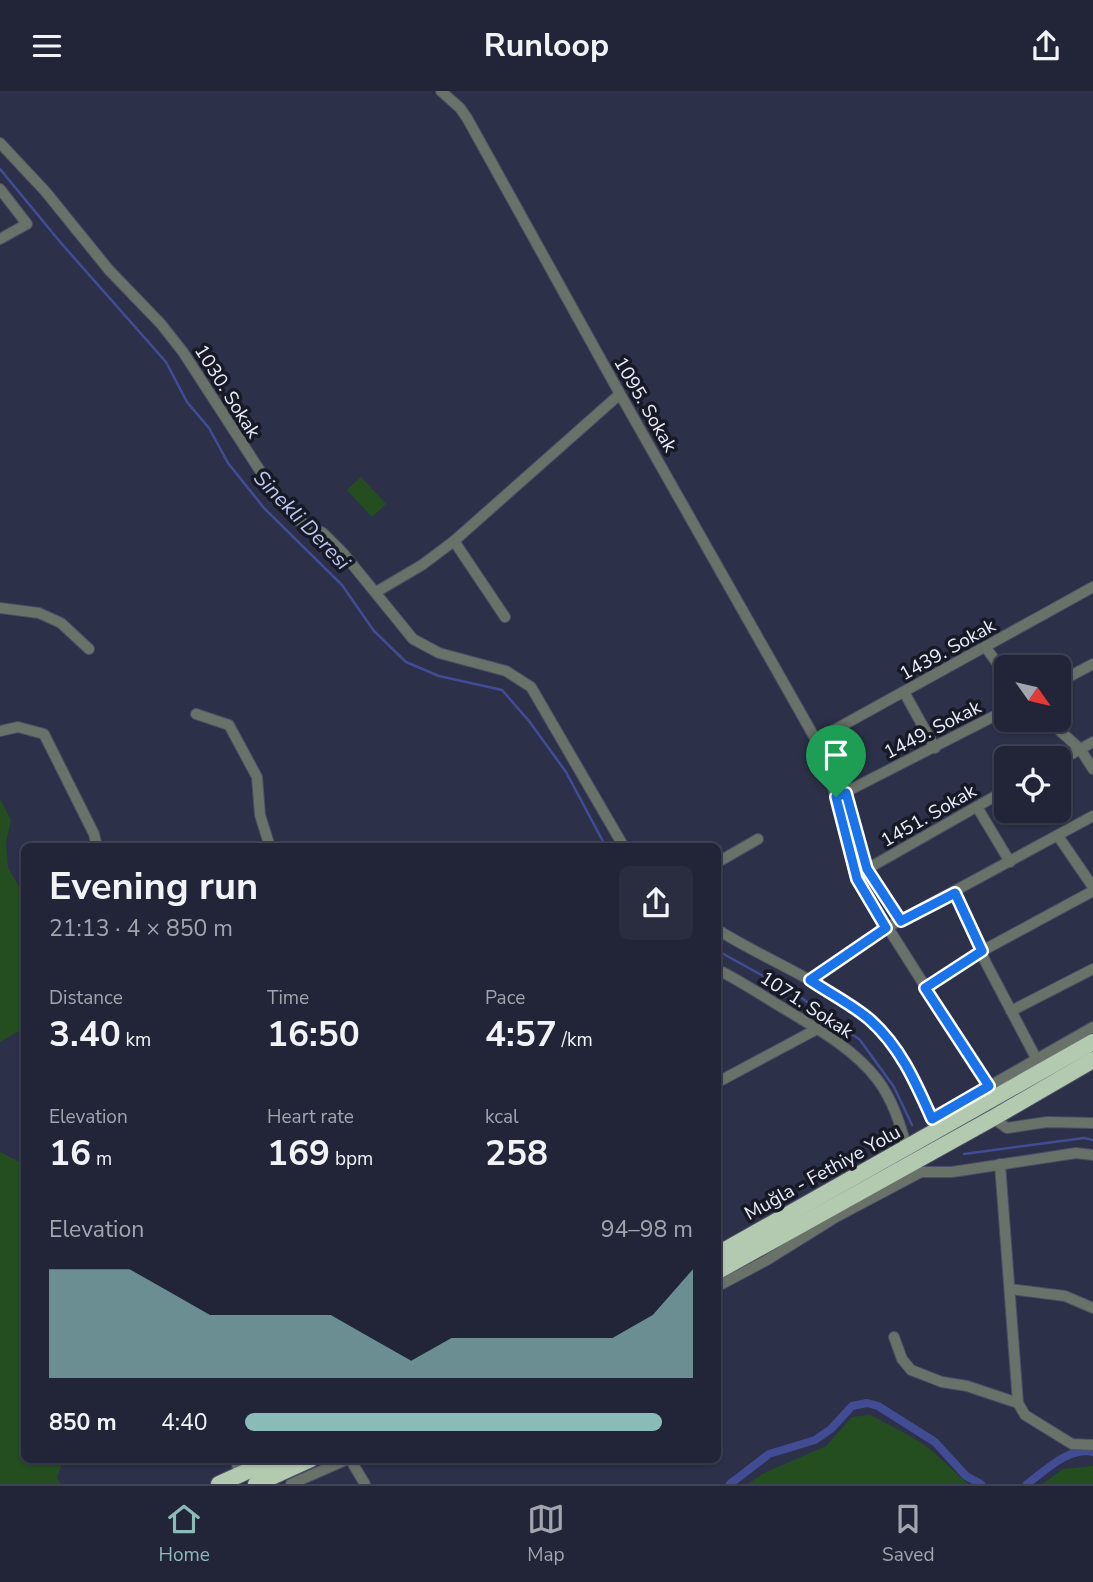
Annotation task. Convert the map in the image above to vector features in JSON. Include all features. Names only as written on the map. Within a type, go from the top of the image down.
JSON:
[{"type":"highway","name":"Muğla - Fethiye Yolu","points":[[721,1252],[907,1148],[935,1125],[993,1092],[1093,1042]]},
{"type":"highway","name":"Muğla - Fethiye Yolu","points":[[721,1270],[763,1254],[898,1171],[1093,1060]]},
{"type":"highway","points":[[219,1484],[238,1467],[256,1463]]},
{"type":"highway","points":[[256,1484],[302,1463]]},
{"type":"street","name":"1095. Sokak","points":[[441,91],[460,107],[467,118],[816,740],[841,795]]},
{"type":"street","name":"1030. Sokak","points":[[0,143],[45,191],[183,352],[279,500],[299,521],[323,533],[343,553],[413,639],[439,653],[506,671],[531,687],[622,843]]},
{"type":"street","points":[[0,189],[27,224],[0,239]]},
{"type":"street","points":[[376,592],[422,565],[454,541],[620,394]]},
{"type":"street","points":[[454,541],[505,617]]},
{"type":"street","name":"1439. Sokak","points":[[816,740],[1092,589]]},
{"type":"street","points":[[0,608],[39,613],[61,624],[89,649]]},
{"type":"street","points":[[986,648],[994,659]]},
{"type":"street","points":[[1071,675],[1093,663]]},
{"type":"street","points":[[904,692],[935,748]]},
{"type":"street","points":[[196,714],[229,725],[257,777],[260,815],[269,843]]},
{"type":"street","name":"1449. Sokak","points":[[841,795],[994,716]]},
{"type":"street","points":[[0,731],[18,727],[44,734],[96,843]]},
{"type":"street","points":[[1061,732],[1080,749],[1093,769]]},
{"type":"street","points":[[1071,754],[1093,742]]},
{"type":"street","points":[[841,795],[867,869],[901,921]]},
{"type":"street","points":[[841,795],[857,879],[993,1092],[1036,1058],[1093,1027]]},
{"type":"street","name":"1451. Sokak","points":[[867,869],[994,797]]},
{"type":"street","points":[[976,807],[1010,862]]},
{"type":"street","points":[[810,980],[886,928],[1093,816]]},
{"type":"street","points":[[925,988],[982,951],[1093,889],[1058,836]]},
{"type":"street","points":[[721,860],[758,839]]},
{"type":"street","points":[[955,893],[1036,1058]]},
{"type":"street","points":[[721,932],[810,980],[868,1018],[887,1037],[913,1076],[935,1125]]},
{"type":"street","points":[[1011,1011],[1093,969]]},
{"type":"street","name":"1071. Sokak","points":[[721,972],[817,1029],[862,1061],[879,1082],[897,1113],[907,1148]]},
{"type":"street","points":[[721,1080],[817,1029]]},
{"type":"street","points":[[993,1118],[1007,1128],[1047,1122],[1093,1123]]},
{"type":"street","points":[[898,1171],[952,1172],[1076,1153],[1093,1155]]},
{"type":"street","points":[[1000,1164],[1018,1403],[1025,1415],[1072,1444],[1093,1445]]},
{"type":"street","points":[[721,1284],[763,1254],[921,1172]]},
{"type":"street","points":[[1010,1289],[1065,1296],[1093,1308]]},
{"type":"street","points":[[894,1338],[902,1359],[911,1370],[942,1382],[967,1386],[1018,1403]]},
{"type":"street","points":[[291,1484],[340,1463]]},
{"type":"street","points":[[352,1463],[365,1484]]},
{"type":"green space","points":[[361,477],[386,504],[372,517],[347,490]]},
{"type":"green space","points":[[0,799],[11,820],[6,843],[8,868],[21,890],[21,1030],[0,1042]]},
{"type":"green space","points":[[0,1152],[21,1162],[21,1463],[62,1463],[57,1478],[61,1484],[0,1484]]},
{"type":"green space","points":[[870,1415],[927,1447],[969,1484],[748,1484],[764,1473],[826,1446],[852,1417]]},
{"type":"green space","points":[[1093,1466],[1093,1484],[1042,1484],[1063,1469]]},
{"type":"waterway","name":"Sinekli Deresi","points":[[0,169],[166,362],[187,402],[209,428],[228,463],[264,508],[342,585],[374,631],[406,662],[439,676],[502,690],[529,721],[566,772],[604,843]]},
{"type":"waterway","name":"Sinekli Deresi","points":[[721,953],[796,994],[860,1040],[894,1087],[912,1125]]},
{"type":"waterway","name":"Sinekli Deresi","points":[[964,1154],[1084,1138],[1093,1140]]},
{"type":"waterway","points":[[730,1484],[769,1454],[815,1440],[831,1429],[852,1406],[867,1403],[878,1406],[935,1442],[966,1476],[981,1484]]},
{"type":"waterway","points":[[1027,1484],[1066,1456],[1084,1451],[1093,1452]]},
{"type":"route","points":[[846,793],[867,869],[901,921],[955,893],[982,951],[925,988],[989,1086],[932,1119],[913,1076],[887,1037],[868,1018],[810,980],[886,928],[857,879],[836,797],[846,793]]}]
